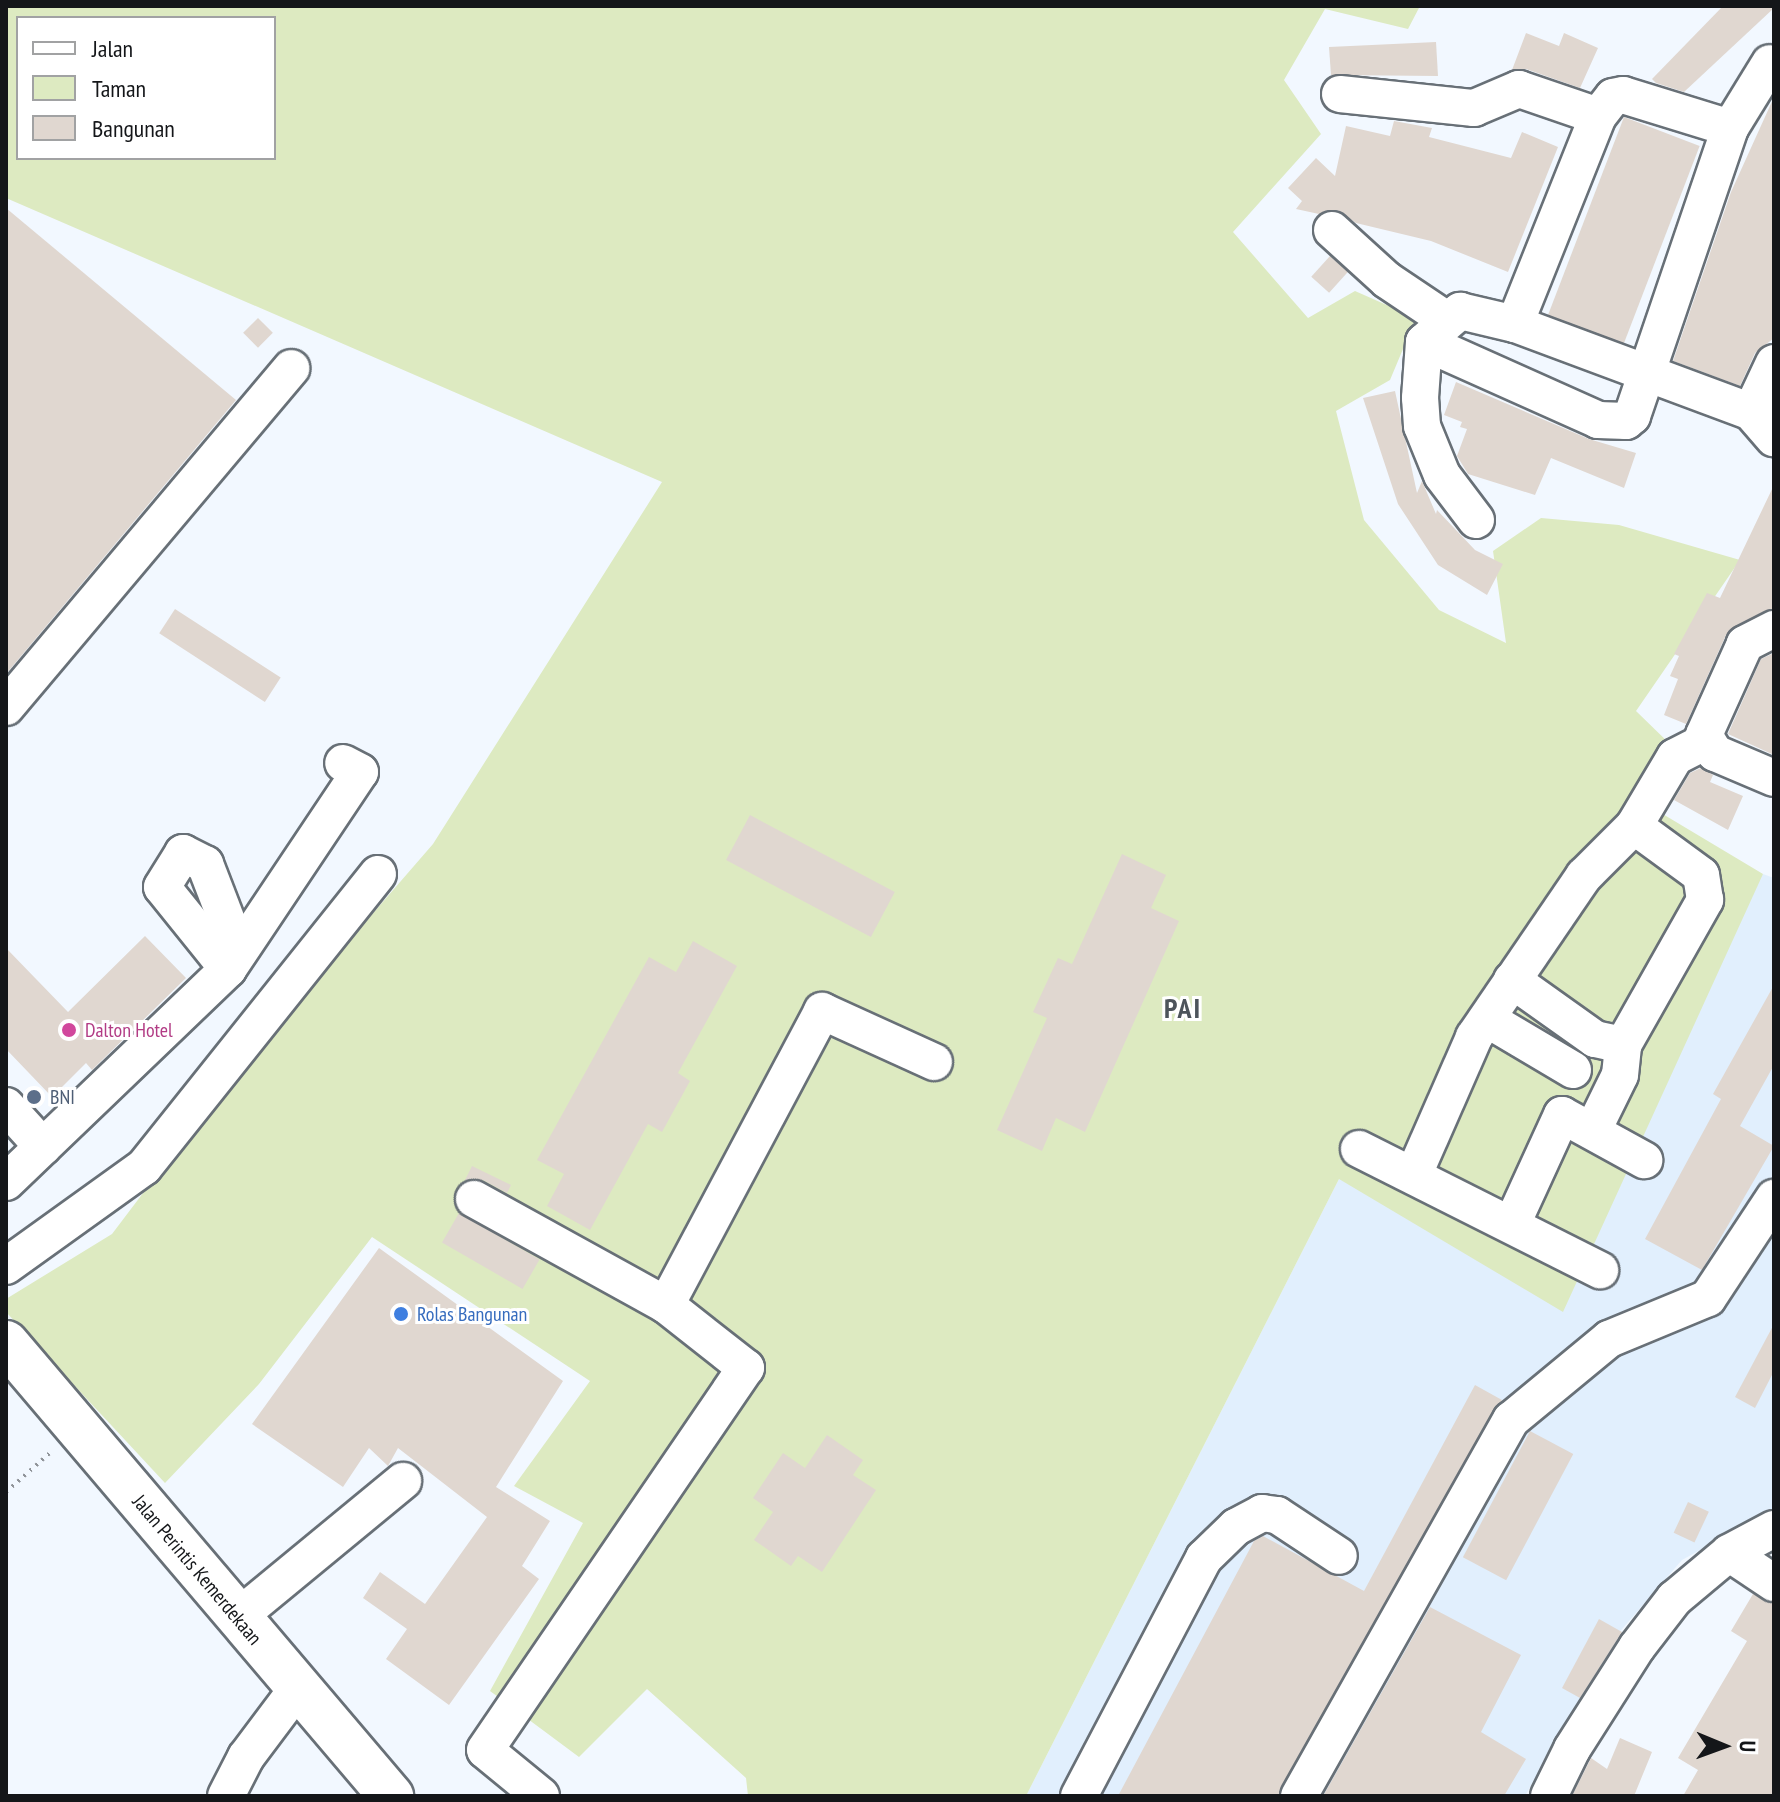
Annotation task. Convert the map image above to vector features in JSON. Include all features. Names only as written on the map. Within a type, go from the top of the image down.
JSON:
[{"type":"highway","name":"Jalan Perintis Kemerdekaan","points":[[6,1343],[391,1796]]},
{"type":"street","points":[[1332,230],[1387,280],[1435,330],[1616,423],[1632,416],[1730,128],[1770,63]]},
{"type":"street","points":[[1340,94],[1474,108],[1519,89],[1598,116]]},
{"type":"street","points":[[1515,324],[1598,116],[1613,97],[1623,95],[1730,128]]},
{"type":"street","points":[[1476,520],[1456,501],[1422,426],[1420,368],[1435,330],[1460,311],[1480,312],[1515,324],[1646,373],[1766,424],[1774,363]]},
{"type":"street","points":[[6,707],[291,368]]},
{"type":"street","points":[[1414,1174],[1474,1037],[1584,876],[1634,826],[1675,757],[1705,742],[1714,708],[1745,644],[1774,628]]},
{"type":"street","points":[[1705,742],[1715,753],[1774,778]]},
{"type":"street","points":[[6,1182],[234,960],[360,772],[343,763]]},
{"type":"street","points":[[1573,1070],[1609,1042],[1705,900],[1701,875],[1634,826]]},
{"type":"street","points":[[6,1266],[144,1167],[378,874]]},
{"type":"street","points":[[1512,980],[1609,1042],[1620,1075],[1578,1123],[1512,1224]]},
{"type":"street","points":[[666,1305],[822,1011],[934,1062]]},
{"type":"street","points":[[1487,1019],[1573,1070]]},
{"type":"street","points":[[1573,1070],[1578,1123]]},
{"type":"street","points":[[6,1106],[43,1147]]},
{"type":"street","points":[[1578,1123],[1644,1160]]},
{"type":"street","points":[[1359,1149],[1600,1270]]},
{"type":"street","points":[[1299,1796],[1511,1420],[1609,1339],[1708,1298],[1774,1198]]},
{"type":"street","points":[[474,1199],[666,1305],[746,1368],[485,1750],[541,1796]]},
{"type":"street","points":[[238,1617],[403,1481]]},
{"type":"street","points":[[1079,1796],[1204,1558],[1236,1527],[1262,1513],[1277,1515],[1339,1556]]},
{"type":"street","points":[[1549,1796],[1572,1749],[1637,1647],[1681,1592],[1729,1553],[1774,1529]]},
{"type":"street","points":[[1729,1553],[1774,1583]]},
{"type":"street","points":[[226,1796],[246,1757],[297,1689]]},
{"type":"path","points":[[6,1492],[77,1428]]},
{"type":"shaded area","points":[[1763,874],[1774,878],[1774,1509],[1682,1560],[1616,1636],[1525,1796],[1026,1796],[1339,1179]]},
{"type":"green space","points":[[6,6],[1420,6],[1408,29],[1325,9],[1284,80],[1321,134],[1233,232],[1308,318],[1355,291],[1416,318],[1390,380],[1336,411],[1364,520],[1439,610],[1506,643],[1493,551],[1541,518],[1619,525],[1740,560],[1636,711],[1673,747],[1651,807],[1763,874],[1563,1312],[1339,1179],[1026,1796],[748,1796],[746,1778],[647,1689],[579,1757],[490,1691],[583,1523],[514,1486],[590,1381],[372,1237],[259,1384],[165,1483],[6,1312],[6,1299],[112,1234],[231,1077],[433,844],[662,482],[6,198]]},
{"type":"building","points":[[1723,6],[1774,8],[1684,92],[1656,83],[1652,79]]},
{"type":"building","points":[[1526,33],[1559,46],[1564,33],[1598,48],[1580,88],[1526,69],[1512,70]]},
{"type":"building","points":[[1436,42],[1438,76],[1331,75],[1329,47]]},
{"type":"building","points":[[1774,97],[1774,338],[1755,353],[1740,386],[1673,361],[1731,192]]},
{"type":"building","points":[[1624,117],[1700,146],[1624,344],[1548,315]]},
{"type":"building","points":[[1394,121],[1432,128],[1429,137],[1511,158],[1522,132],[1558,147],[1508,272],[1431,241],[1356,223],[1337,210],[1319,214],[1296,209],[1302,201],[1288,188],[1316,158],[1335,176],[1346,126],[1390,136]]},
{"type":"building","points":[[6,208],[236,400],[6,674]]},
{"type":"building","points":[[1330,256],[1348,272],[1329,293],[1311,277]]},
{"type":"building","points":[[258,318],[273,333],[258,348],[243,333]]},
{"type":"building","points":[[1456,382],[1589,439],[1636,453],[1624,488],[1551,458],[1535,495],[1468,474],[1457,456],[1467,429],[1460,427],[1462,422],[1444,415]]},
{"type":"building","points":[[1395,391],[1417,493],[1422,481],[1436,514],[1437,510],[1475,550],[1503,564],[1487,595],[1438,565],[1398,504],[1363,398]]},
{"type":"building","points":[[1774,485],[1774,608],[1726,635],[1686,724],[1664,715],[1678,679],[1670,676],[1679,656],[1674,654],[1707,593],[1720,598]]},
{"type":"building","points":[[175,609],[281,678],[265,702],[159,633]]},
{"type":"building","points":[[1774,653],[1774,755],[1728,734],[1761,659]]},
{"type":"building","points":[[1701,768],[1713,775],[1710,782],[1743,796],[1728,830],[1674,800],[1690,773]]},
{"type":"building","points":[[750,815],[895,892],[871,937],[726,860]]},
{"type":"building","points":[[1122,854],[1166,875],[1151,908],[1179,921],[1085,1132],[1056,1118],[1042,1151],[997,1130],[1047,1018],[1033,1012],[1058,958],[1072,964]]},
{"type":"building","name":"Dalton Hotel","points":[[145,936],[186,978],[92,1070],[86,1063],[52,1097],[6,1049],[6,948],[68,1012]]},
{"type":"building","points":[[693,941],[737,966],[678,1073],[690,1081],[662,1132],[648,1124],[590,1230],[547,1206],[564,1174],[537,1160],[649,957],[676,972]]},
{"type":"building","points":[[1774,985],[1774,1065],[1740,1126],[1774,1146],[1702,1270],[1645,1239],[1721,1099],[1713,1094]]},
{"type":"building","points":[[472,1166],[511,1185],[507,1193],[483,1180],[465,1180]]},
{"type":"building","points":[[459,1213],[540,1260],[523,1289],[442,1242]]},
{"type":"building","name":"Rolas Bangunan","points":[[379,1248],[563,1381],[496,1487],[550,1521],[522,1566],[539,1579],[449,1705],[386,1659],[407,1629],[363,1598],[380,1572],[425,1604],[487,1517],[398,1448],[388,1466],[369,1448],[343,1487],[252,1424]]},
{"type":"building","points":[[1774,1324],[1774,1371],[1755,1408],[1735,1397]]},
{"type":"building","points":[[1475,1385],[1502,1400],[1278,1796],[1118,1796],[1254,1541],[1263,1536],[1364,1591]]},
{"type":"building","points":[[1530,1431],[1573,1454],[1506,1580],[1463,1557]]},
{"type":"building","points":[[827,1435],[863,1460],[853,1475],[876,1490],[822,1572],[798,1556],[791,1566],[754,1540],[773,1512],[753,1498],[783,1453],[805,1468]]},
{"type":"building","points":[[1688,1502],[1709,1512],[1694,1543],[1674,1533]]},
{"type":"building","points":[[1753,1594],[1774,1604],[1774,1796],[1683,1796],[1698,1770],[1678,1758],[1747,1641],[1731,1631]]},
{"type":"building","points":[[1430,1607],[1521,1655],[1481,1732],[1526,1759],[1504,1796],[1323,1796]]},
{"type":"building","points":[[1599,1619],[1622,1632],[1580,1698],[1562,1688]]},
{"type":"building","points":[[1620,1738],[1652,1752],[1634,1796],[1572,1796],[1591,1758],[1607,1769]]},
{"type":"place","name":"Dalton Hotel","points":[[69,1030]]},
{"type":"place","name":"BNI","points":[[34,1097]]},
{"type":"place","name":"Rolas Bangunan","points":[[401,1314]]},
{"type":"district","name":"PAI","points":[[1183,1008]]}]
